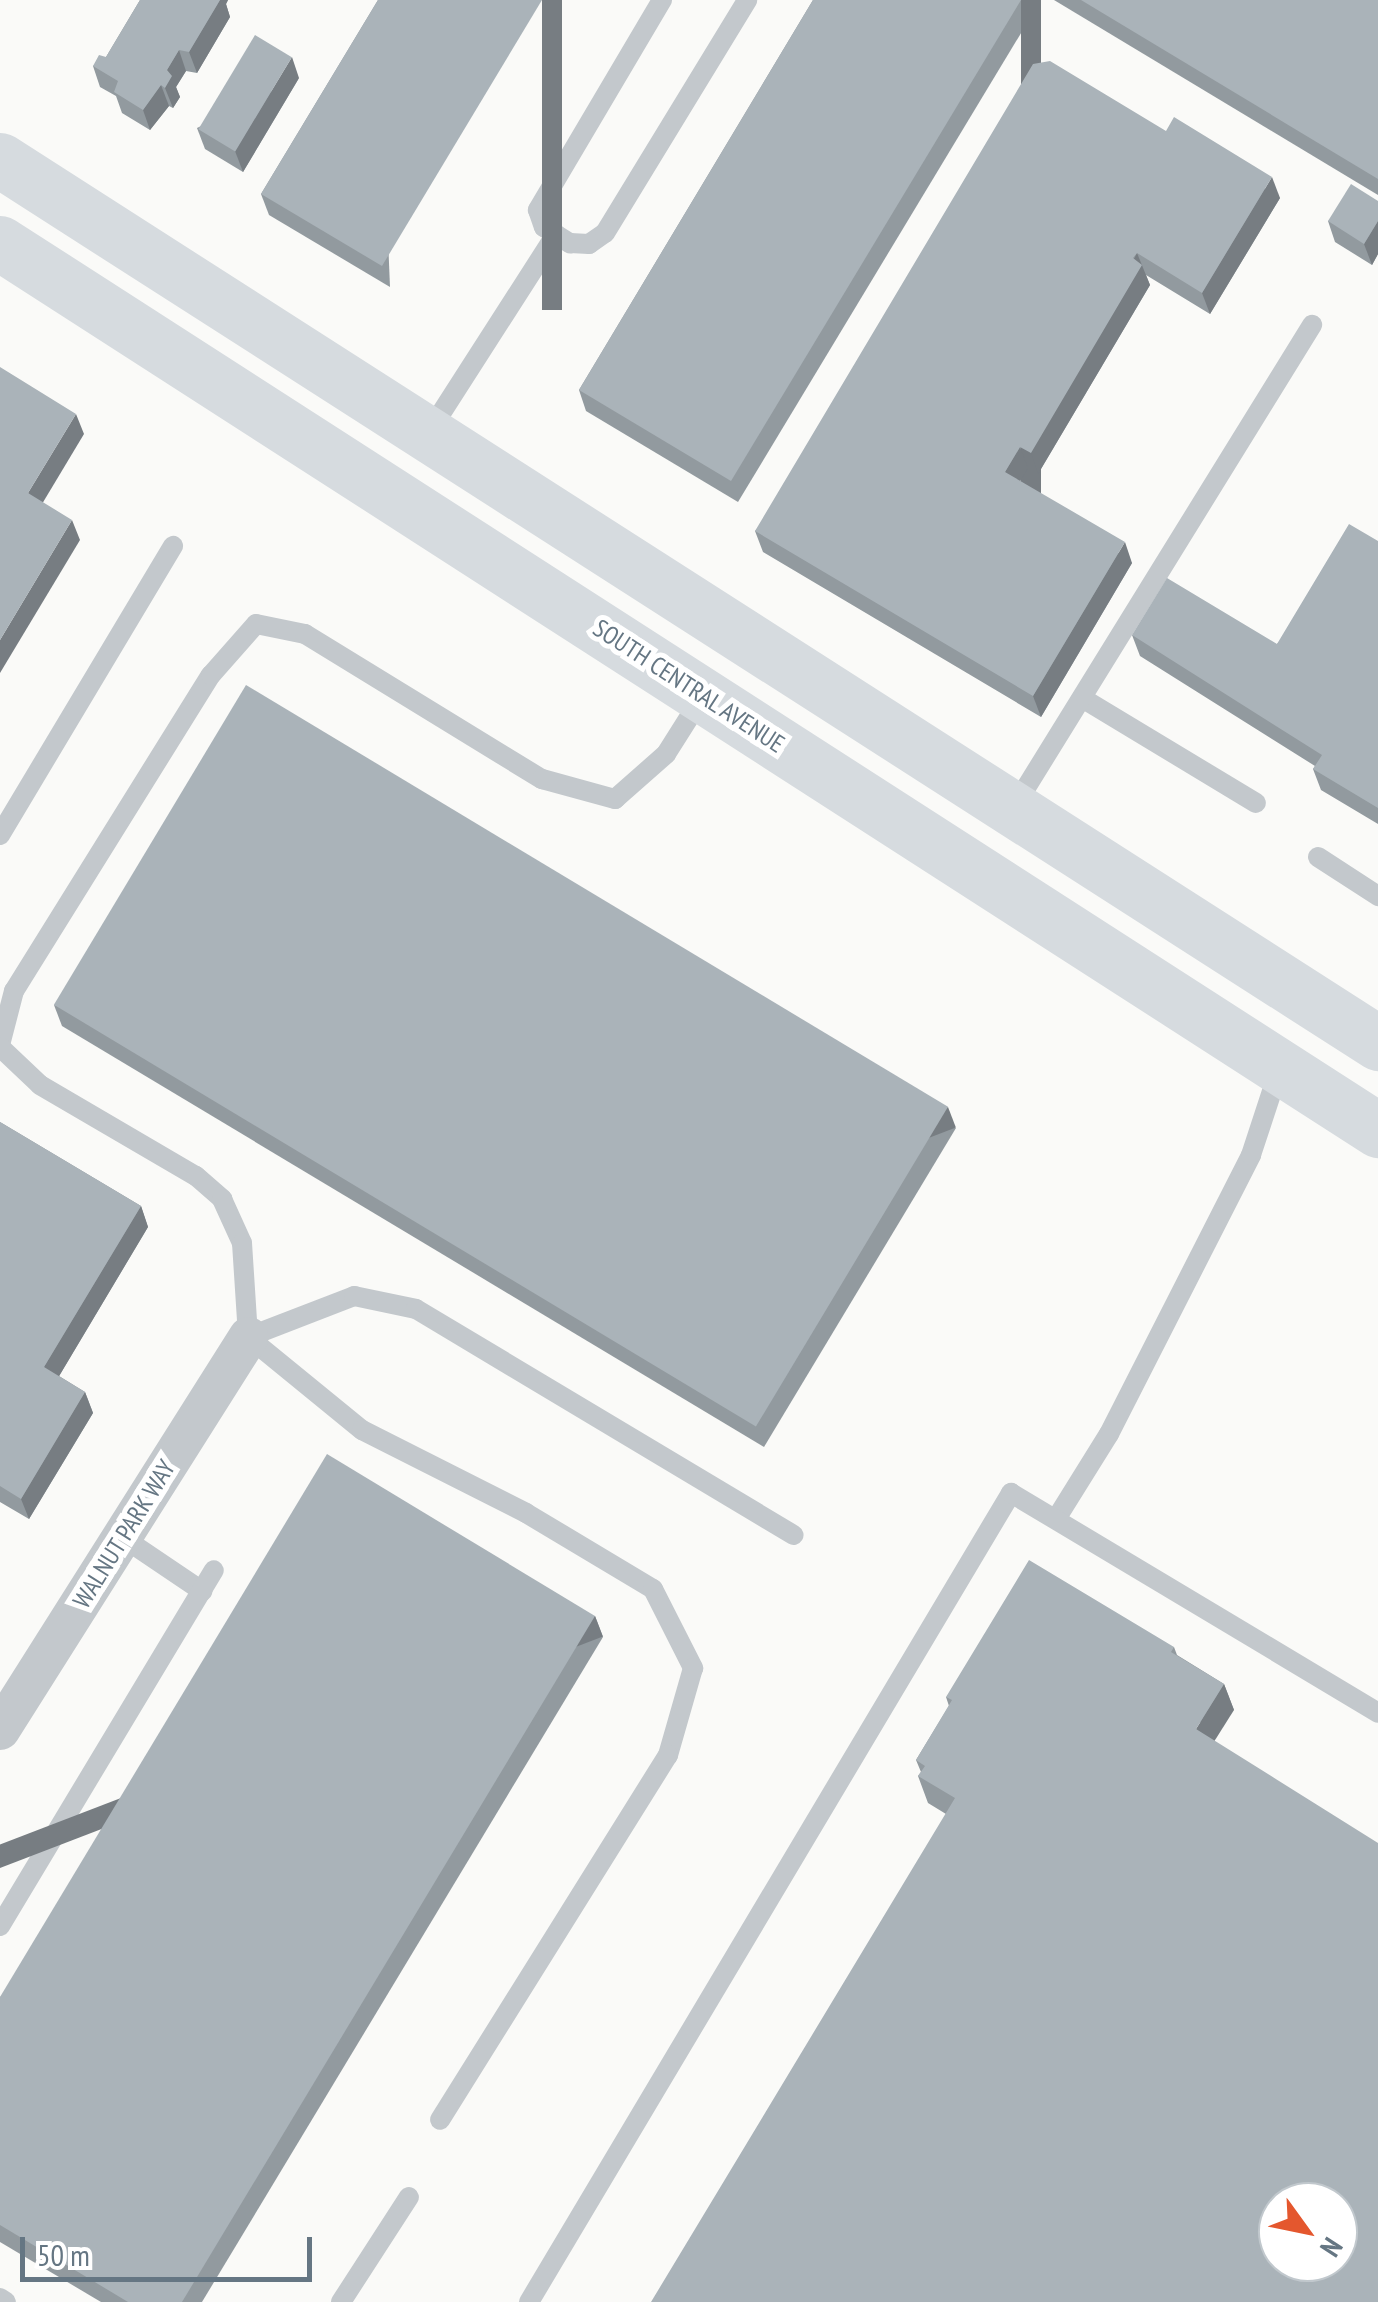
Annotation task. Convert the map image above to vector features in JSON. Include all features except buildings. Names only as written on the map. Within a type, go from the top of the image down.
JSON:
[{"type":"main road","points":[[0,160],[1288,985],[1370,1031]]},
{"type":"main road","name":"SOUTH CENTRAL AVENUE","points":[[0,244],[1378,1130]]},
{"type":"main road","points":[[930,841],[991,795]]},
{"type":"main road","points":[[1280,1067],[1288,985]]},
{"type":"street","name":"WALNUT PARK WAY","points":[[0,1730],[11,1688],[122,1537],[248,1338]]},
{"type":"lane","points":[[662,0],[538,210],[544,226],[570,242],[589,244],[606,232],[747,0]]},
{"type":"lane","points":[[428,434],[556,234]]},
{"type":"lane","points":[[991,795],[1082,698],[1312,326]]},
{"type":"lane","points":[[0,835],[174,546]]},
{"type":"lane","points":[[440,2120],[668,1755],[694,1668],[652,1589],[526,1514],[362,1430],[248,1338],[242,1243],[222,1199],[196,1176],[40,1085],[0,1046],[14,991],[210,675],[256,624],[305,634],[542,779],[615,799],[666,754],[703,695]]},
{"type":"lane","points":[[1082,698],[1256,803]]},
{"type":"lane","points":[[1318,857],[1378,896]]},
{"type":"lane","points":[[1056,1520],[1109,1434],[1251,1155],[1280,1067]]},
{"type":"lane","points":[[248,1338],[354,1296],[416,1309],[794,1535]]},
{"type":"lane","points":[[529,2302],[1011,1492],[1378,1713]]},
{"type":"lane","points":[[122,1537],[202,1591]]},
{"type":"lane","points":[[0,1926],[214,1570]]},
{"type":"lane","points":[[340,2302],[409,2197]]}]
